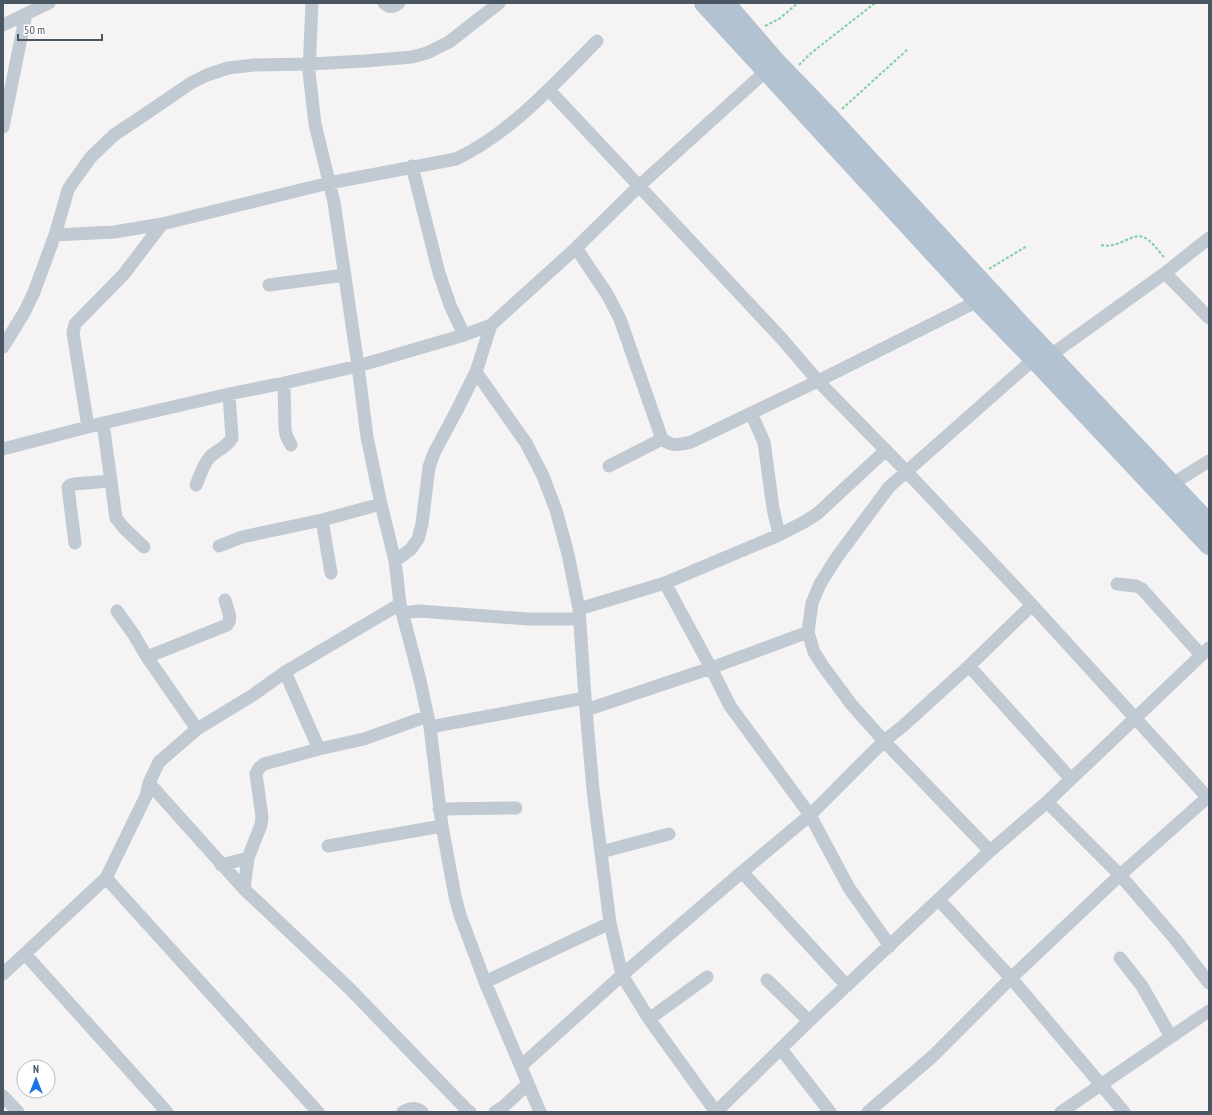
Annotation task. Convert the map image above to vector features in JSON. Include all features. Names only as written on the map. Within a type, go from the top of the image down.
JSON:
[{"type":"main road","points":[[704,3],[978,301],[1042,357],[1172,484],[1209,524]]},
{"type":"main road","points":[[725,3],[776,62],[976,275],[1042,357],[1209,545]]},
{"type":"street","points":[[3,25],[49,3]]},
{"type":"street","points":[[312,3],[310,64],[315,124],[334,202],[367,436],[381,504],[395,561],[401,608],[420,680],[429,722],[442,826],[460,915],[485,982],[540,1112]]},
{"type":"street","points":[[384,3],[390,7],[396,6],[399,3]]},
{"type":"street","points":[[3,347],[25,311],[34,292],[55,235],[68,190],[90,157],[114,135],[144,114],[202,77],[228,68],[254,65],[310,64],[412,57],[427,53],[448,42],[499,3]]},
{"type":"street","points":[[3,127],[26,14]]},
{"type":"street","points":[[55,235],[114,232],[162,224],[329,183],[412,166],[456,159],[508,126],[549,90],[598,41]]},
{"type":"street","points":[[3,449],[103,423],[358,366],[464,335],[491,325],[576,248],[639,186],[766,71]]},
{"type":"street","points":[[549,90],[782,339],[818,381],[886,450],[1032,605],[1209,797],[1120,875],[1011,978],[933,1056],[868,1112]]},
{"type":"street","points":[[412,166],[438,273],[450,305],[464,335]]},
{"type":"street","points":[[88,427],[73,333],[75,324],[124,274],[162,224]]},
{"type":"street","points":[[990,851],[884,741],[851,704],[823,666],[814,652],[808,632],[812,603],[820,584],[836,557],[888,487],[1042,357],[1169,269],[1209,238]]},
{"type":"street","points":[[576,248],[607,294],[620,319],[662,439],[669,444],[678,445],[691,442],[818,381],[978,301]]},
{"type":"street","points":[[1169,269],[1209,318]]},
{"type":"street","points":[[269,285],[345,275]]},
{"type":"street","points":[[395,561],[411,549],[418,539],[422,524],[429,467],[434,453],[476,372],[491,325]]},
{"type":"street","points":[[476,372],[526,443],[544,476],[556,510],[566,547],[579,614],[593,790],[610,923],[622,975],[649,1019],[716,1112],[809,1021],[990,851],[1047,802],[1205,651],[1142,589],[1136,586],[1117,584]]},
{"type":"street","points":[[284,383],[285,428],[286,435],[291,445]]},
{"type":"street","points":[[196,485],[206,462],[210,457],[230,442],[232,438],[229,394]]},
{"type":"street","points":[[751,413],[764,442],[772,508],[779,535]]},
{"type":"street","points":[[103,423],[116,518],[144,547]]},
{"type":"street","points":[[609,466],[662,439]]},
{"type":"street","points":[[3,974],[106,878],[146,796],[149,783],[159,762],[197,729],[253,695],[285,672],[401,608],[419,611],[528,619],[579,614],[665,583],[779,535],[806,521],[818,513],[886,450]]},
{"type":"street","points":[[1172,484],[1209,461]]},
{"type":"street","points":[[75,543],[68,487],[70,484],[110,481]]},
{"type":"street","points":[[219,546],[242,537],[322,520],[381,504]]},
{"type":"street","points":[[322,520],[331,573]]},
{"type":"street","points":[[665,583],[712,668],[730,706],[810,816],[849,888],[890,946]]},
{"type":"street","points":[[147,657],[227,625],[230,622],[230,618],[225,600]]},
{"type":"street","points":[[521,1066],[622,975],[810,816],[884,741],[903,726],[969,666],[1032,605]]},
{"type":"street","points":[[117,611],[197,729]]},
{"type":"street","points":[[244,889],[248,858],[262,825],[256,774],[258,768],[264,764],[429,722],[585,704],[712,668],[808,632]]},
{"type":"street","points":[[969,666],[1071,779]]},
{"type":"street","points":[[285,672],[319,749]]},
{"type":"street","points":[[149,783],[244,889],[349,988],[468,1112]]},
{"type":"street","points":[[1047,802],[1120,875],[1176,940],[1209,983]]},
{"type":"street","points":[[440,809],[516,808]]},
{"type":"street","points":[[328,846],[442,826]]},
{"type":"street","points":[[601,852],[669,834]]},
{"type":"street","points":[[221,865],[248,858]]},
{"type":"street","points":[[742,872],[847,986]]},
{"type":"street","points":[[106,878],[318,1112]]},
{"type":"street","points":[[939,900],[1011,978],[1124,1112]]},
{"type":"street","points":[[485,982],[610,923]]},
{"type":"street","points":[[25,954],[167,1112]]},
{"type":"street","points":[[1120,958],[1142,986],[1171,1037]]},
{"type":"street","points":[[649,1019],[707,977]]},
{"type":"street","points":[[767,980],[809,1021]]},
{"type":"street","points":[[1061,1112],[1209,1011]]},
{"type":"street","points":[[781,1049],[830,1112]]},
{"type":"street","points":[[495,1112],[503,1107],[528,1084]]},
{"type":"street","points":[[3,1096],[18,1112]]},
{"type":"street","points":[[403,1112],[411,1108],[419,1109],[422,1112]]},
{"type":"path","points":[[751,32],[779,19],[798,3]]},
{"type":"path","points":[[792,79],[799,65],[810,54],[875,3]]},
{"type":"path","points":[[831,119],[908,49]]},
{"type":"path","points":[[1101,245],[1107,247],[1134,237],[1140,236],[1146,238],[1169,269]]},
{"type":"path","points":[[976,275],[1027,246]]}]
